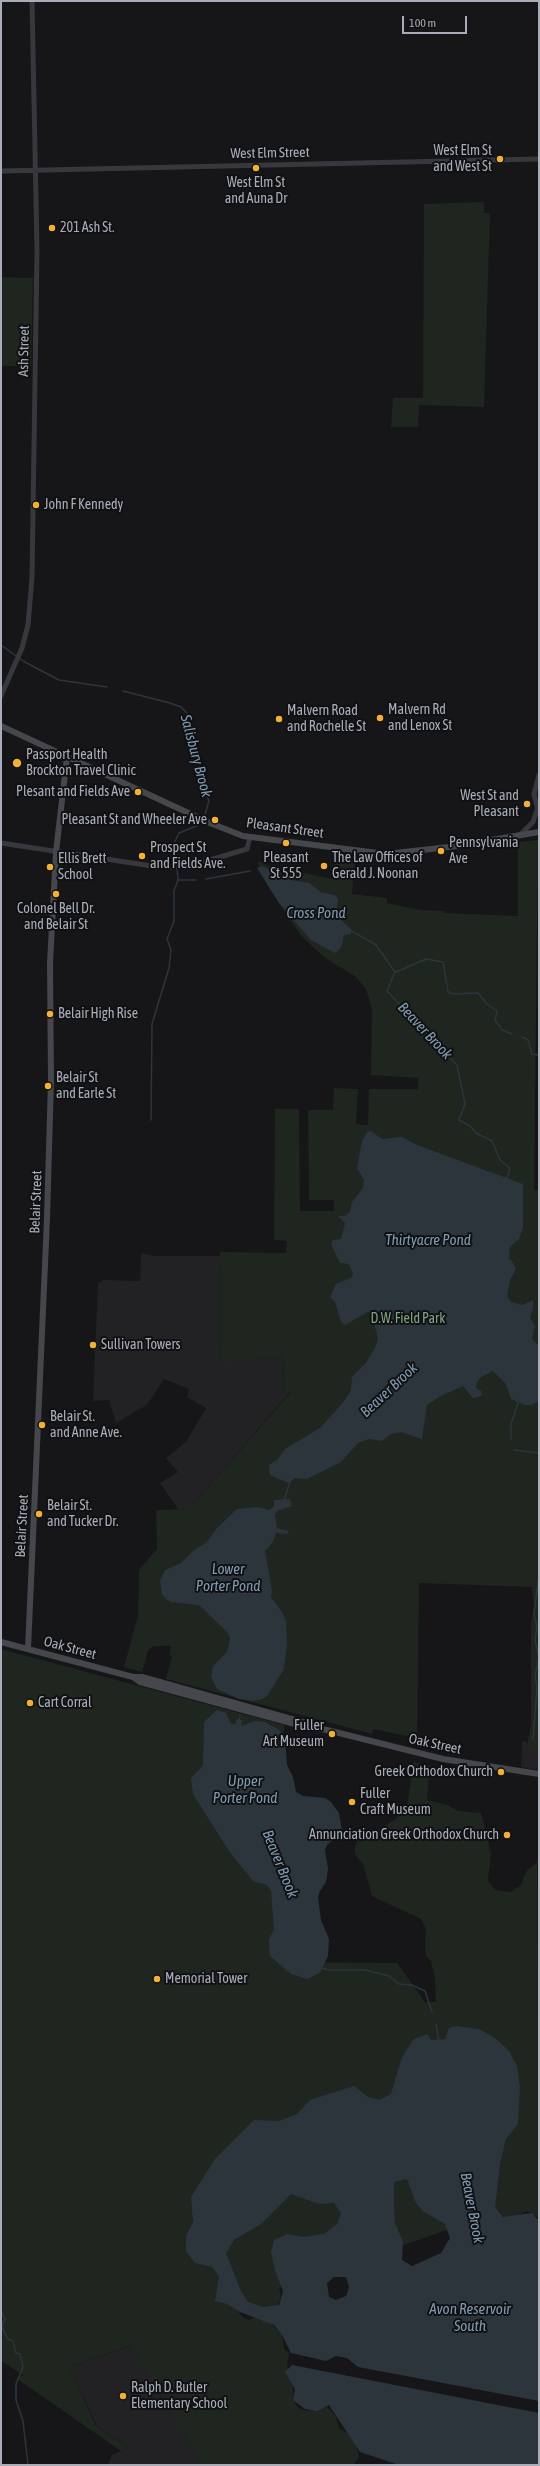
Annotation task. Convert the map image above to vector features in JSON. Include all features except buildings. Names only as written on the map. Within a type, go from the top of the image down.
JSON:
[{"type":"main road","name":"Pleasant Street","points":[[1,726],[201,818],[235,833],[250,837],[296,841],[360,852],[386,854],[449,847],[539,832]]},
{"type":"main road","name":"Belair Street","points":[[28,1649],[46,1262],[51,1080],[50,963],[56,852],[67,757]]},
{"type":"main road","name":"Oak Street","points":[[1,1642],[133,1677],[142,1677],[204,1697],[437,1758],[539,1774]]},
{"type":"street","name":"Ash Street","points":[[1,696],[18,657],[30,620],[32,578],[37,313],[32,1]]},
{"type":"street","name":"West Elm Street","points":[[1,171],[539,159]]},
{"type":"street","points":[[520,834],[533,822],[538,812],[534,790],[539,775]]},
{"type":"street","points":[[1,843],[56,852],[175,866],[203,862],[247,849],[250,837]]},
{"type":"shaded area","points":[[141,1253],[154,1256],[220,1256],[221,1362],[283,1356],[284,1392],[290,1392],[189,1509],[178,1509],[160,1483],[178,1472],[166,1458],[186,1442],[206,1408],[187,1397],[189,1389],[164,1379],[147,1405],[116,1423],[109,1400],[93,1401],[98,1283],[104,1280],[140,1281]]},
{"type":"shaded area","points":[[539,1698],[539,1770],[521,1767],[522,1741],[527,1742],[527,1746],[537,1726]]},
{"type":"shaded area","name":"Ralph D. Butler Elementary School","points":[[133,2345],[202,2465],[108,2465],[112,2455],[128,2448],[97,2426],[69,2367]]},
{"type":"green space","points":[[484,202],[484,213],[490,213],[484,407],[419,405],[418,427],[391,427],[393,398],[423,398],[424,204]]},
{"type":"green space","points":[[1,277],[33,278],[31,366],[1,366]]},
{"type":"green space","name":"D.W. Field Park","points":[[538,840],[534,1190],[539,1191],[539,1753],[534,1753],[533,1748],[527,1746],[531,1724],[531,1623],[534,1606],[532,1587],[419,1583],[417,1738],[373,1729],[372,1734],[166,1679],[172,1656],[169,1655],[171,1646],[154,1646],[148,1650],[142,1672],[124,1667],[138,1616],[139,1570],[157,1549],[156,1510],[189,1509],[290,1393],[284,1392],[283,1356],[221,1363],[220,1252],[286,1253],[287,1241],[274,1240],[275,1109],[299,1109],[300,1211],[334,1211],[334,1200],[309,1200],[308,1110],[333,1110],[334,1088],[358,1089],[356,1124],[368,1125],[369,1089],[418,1089],[418,1078],[371,1075],[372,1010],[366,989],[355,976],[325,958],[301,936],[273,894],[257,862],[264,862],[265,865],[333,879],[337,853],[355,856],[352,894],[387,898],[387,903],[420,910],[444,911],[444,913],[518,916],[518,842]]},
{"type":"green space","points":[[1,1649],[284,1725],[284,1962],[397,1963],[425,2002],[436,2002],[435,1978],[431,1961],[426,1956],[426,1929],[421,1919],[372,1896],[364,1866],[355,1854],[355,1847],[360,1835],[376,1831],[396,1819],[408,1802],[413,1762],[430,1766],[427,1800],[447,1805],[458,1811],[481,1813],[491,1853],[488,1881],[495,1890],[511,1892],[521,1885],[527,1870],[537,1862],[539,2218],[527,2211],[511,2218],[504,2217],[499,2212],[279,2288],[281,2296],[271,2323],[282,2335],[284,2349],[289,2353],[287,2366],[292,2377],[294,2401],[298,2408],[307,2411],[326,2406],[335,2415],[340,2429],[349,2434],[356,2443],[359,2457],[354,2465],[202,2465],[132,2345],[69,2367],[96,2426],[128,2448],[121,2451],[16,2378],[23,2375],[1,2361]],"holes":[[[245,2300],[254,2317],[250,2320],[244,2318],[233,2306],[228,2305]]]},
{"type":"water","name":"Cross Pond","points":[[262,866],[291,880],[309,883],[321,892],[335,895],[338,899],[337,908],[339,918],[351,929],[351,934],[344,935],[341,948],[335,953],[311,940],[279,903],[257,868]]},
{"type":"water","name":"Thirtyacre Pond","points":[[371,1131],[382,1139],[402,1137],[417,1145],[523,1184],[523,1227],[519,1239],[510,1247],[509,1259],[512,1261],[516,1269],[510,1280],[507,1296],[511,1302],[522,1305],[533,1300],[533,1308],[530,1318],[535,1326],[532,1339],[539,1346],[539,1401],[531,1405],[525,1405],[511,1399],[506,1384],[493,1371],[481,1377],[477,1382],[476,1388],[481,1391],[482,1395],[473,1398],[463,1386],[439,1397],[427,1405],[422,1439],[401,1432],[391,1434],[382,1441],[369,1439],[358,1443],[341,1462],[307,1479],[295,1478],[289,1483],[270,1475],[269,1465],[278,1459],[285,1449],[320,1428],[341,1405],[351,1391],[352,1377],[366,1363],[375,1348],[378,1338],[371,1313],[368,1312],[345,1325],[341,1322],[335,1302],[330,1297],[336,1284],[351,1278],[353,1274],[349,1264],[340,1263],[331,1244],[333,1240],[341,1239],[345,1223],[338,1216],[345,1216],[350,1212],[352,1202],[363,1188],[364,1180],[357,1168],[362,1141],[367,1132]]},
{"type":"water","name":"Lower Porter Pond","points":[[290,1499],[292,1506],[277,1511],[275,1515],[277,1528],[289,1531],[287,1534],[276,1533],[273,1542],[265,1551],[272,1590],[271,1597],[282,1612],[286,1621],[287,1644],[284,1669],[267,1696],[254,1701],[239,1699],[217,1689],[211,1677],[213,1666],[227,1652],[230,1639],[228,1633],[199,1605],[171,1602],[166,1599],[162,1594],[160,1581],[165,1570],[181,1563],[194,1550],[206,1543],[217,1528],[237,1509],[258,1507],[269,1510],[274,1507],[274,1500]]},
{"type":"water","name":"Upper Porter Pond","points":[[217,1710],[226,1713],[231,1724],[235,1724],[237,1719],[242,1720],[241,1726],[255,1721],[265,1722],[279,1730],[285,1738],[287,1765],[293,1777],[296,1792],[303,1796],[325,1798],[331,1802],[339,1813],[342,1831],[327,1845],[325,1850],[328,1869],[326,1882],[318,1897],[321,1920],[329,1939],[328,1956],[320,1973],[307,1979],[291,1974],[270,1956],[269,1940],[274,1929],[271,1891],[267,1885],[253,1881],[229,1851],[193,1794],[191,1778],[203,1766],[204,1722]]},
{"type":"water","name":"Avon Reservoir South","points":[[456,2026],[479,2029],[495,2038],[509,2051],[517,2066],[520,2088],[518,2124],[506,2139],[500,2163],[495,2207],[503,2217],[532,2213],[539,2221],[539,2401],[358,2367],[347,2358],[336,2356],[326,2361],[291,2353],[282,2335],[274,2325],[240,2312],[227,2304],[215,2301],[219,2276],[212,2267],[195,2263],[186,2251],[186,2236],[193,2222],[191,2197],[215,2159],[254,2120],[279,2121],[297,2114],[310,2100],[354,2086],[368,2097],[379,2100],[391,2094],[402,2057],[414,2039],[427,2034],[431,2040],[445,2039],[449,2028]],"holes":[[[407,2179],[416,2203],[424,2212],[445,2224],[450,2238],[441,2253],[412,2266],[402,2260],[403,2242],[395,2223],[394,2209],[394,2182]],[[291,2194],[319,2204],[334,2203],[341,2213],[337,2224],[324,2234],[304,2237],[287,2234],[274,2240],[271,2252],[275,2271],[283,2291],[279,2305],[263,2307],[248,2302],[241,2291],[226,2253],[234,2240],[261,2224]],[[334,2277],[346,2277],[349,2287],[346,2296],[336,2300],[329,2297],[327,2283]]]},
{"type":"water","points":[[292,2365],[539,2413],[539,2465],[399,2465],[360,2452],[329,2405],[317,2411],[305,2409],[293,2400],[295,2389],[285,2372]]},
{"type":"waterway","name":"Salisbury Brook","points":[[1,645],[23,661],[59,680],[107,687]]},
{"type":"waterway","name":"Salisbury Brook","points":[[123,691],[170,703],[181,707],[188,714],[188,731],[196,746],[203,786],[209,801],[204,818]]},
{"type":"waterway","name":"Salisbury Brook","points":[[196,880],[178,880],[175,841],[179,833],[199,825],[202,821]]},
{"type":"waterway","name":"Salisbury Brook","points":[[206,879],[250,871]]},
{"type":"waterway","points":[[151,1120],[152,1024],[169,968],[171,950],[167,939],[174,921],[174,891],[178,880]]},
{"type":"waterway","name":"Beaver Brook","points":[[350,930],[376,945],[395,972],[387,991],[457,1065],[465,1104],[459,1120],[470,1126],[476,1133],[492,1141],[500,1160],[510,1168],[507,1178]]},
{"type":"waterway","points":[[396,972],[426,959],[443,962],[448,992],[453,994],[478,993],[487,1004],[497,1011],[495,1020],[502,1030],[512,1034]]},
{"type":"waterway","points":[[522,1037],[528,1040],[532,1054],[539,1055]]},
{"type":"waterway","points":[[511,1439],[511,1424],[519,1400]]},
{"type":"waterway","points":[[514,1450],[539,1453]]},
{"type":"waterway","name":"Beaver Brook","points":[[284,1500],[290,1482]]},
{"type":"waterway","points":[[539,1575],[534,1614],[537,1626],[535,1640],[539,1657]]},
{"type":"waterway","points":[[533,1740],[537,1688],[535,1675],[539,1659]]},
{"type":"waterway","name":"Beaver Brook","points":[[239,1721],[240,1715]]},
{"type":"waterway","name":"Beaver Brook","points":[[321,1968],[329,1970],[365,1970],[389,1976],[399,1984],[412,1985],[425,1991],[432,2012]]},
{"type":"waterway","name":"Beaver Brook","points":[[436,2024],[439,2041]]},
{"type":"waterway","points":[[1,2311],[5,2319],[2,2327],[8,2339],[13,2341],[16,2353],[20,2354],[23,2367],[16,2384],[16,2400],[23,2421],[28,2465]]},
{"type":"place","name":"West Elm St and West St","points":[[500,159]]},
{"type":"place","name":"West Elm St and Auna Dr","points":[[256,168]]},
{"type":"place","name":"201 Ash St.","points":[[52,228]]},
{"type":"place","name":"John F Kennedy","points":[[36,505]]},
{"type":"place","name":"Malvern Rd and Lenox St","points":[[380,718]]},
{"type":"place","name":"Malvern Road and Rochelle St","points":[[279,719]]},
{"type":"place","name":"Passport Health Brockton Travel Clinic","points":[[17,763]]},
{"type":"place","name":"Plesant and Fields Ave","points":[[138,792]]},
{"type":"place","name":"West St and Pleasant","points":[[527,804]]},
{"type":"place","name":"Pleasant St and Wheeler Ave","points":[[215,820]]},
{"type":"place","name":"Pleasant St 555","points":[[286,843]]},
{"type":"place","name":"Pennsylvania Ave","points":[[441,851]]},
{"type":"place","name":"Prospect St and Fields Ave.","points":[[142,856]]},
{"type":"place","name":"The Law Offices of Gerald J. Noonan","points":[[324,866]]},
{"type":"place","name":"Ellis Brett School","points":[[50,867]]},
{"type":"place","name":"Colonel Bell Dr. and Belair St","points":[[56,894]]},
{"type":"place","name":"Belair High Rise","points":[[50,1014]]},
{"type":"place","name":"Belair St and Earle St","points":[[48,1086]]},
{"type":"place","name":"Sullivan Towers","points":[[93,1345]]},
{"type":"place","name":"Belair St. and Anne Ave.","points":[[42,1425]]},
{"type":"place","name":"Belair St. and Tucker Dr.","points":[[39,1514]]},
{"type":"place","name":"Cart Corral","points":[[30,1703]]},
{"type":"place","name":"Fuller Art Museum","points":[[332,1734]]},
{"type":"place","name":"Greek Orthodox Church","points":[[501,1772]]},
{"type":"place","name":"Fuller Craft Museum","points":[[352,1802]]},
{"type":"place","name":"Annunciation Greek Orthodox Church","points":[[507,1835]]},
{"type":"place","name":"Memorial Tower","points":[[157,1979]]},
{"type":"place","name":"Ralph D. Butler Elementary School","points":[[123,2396]]}]
